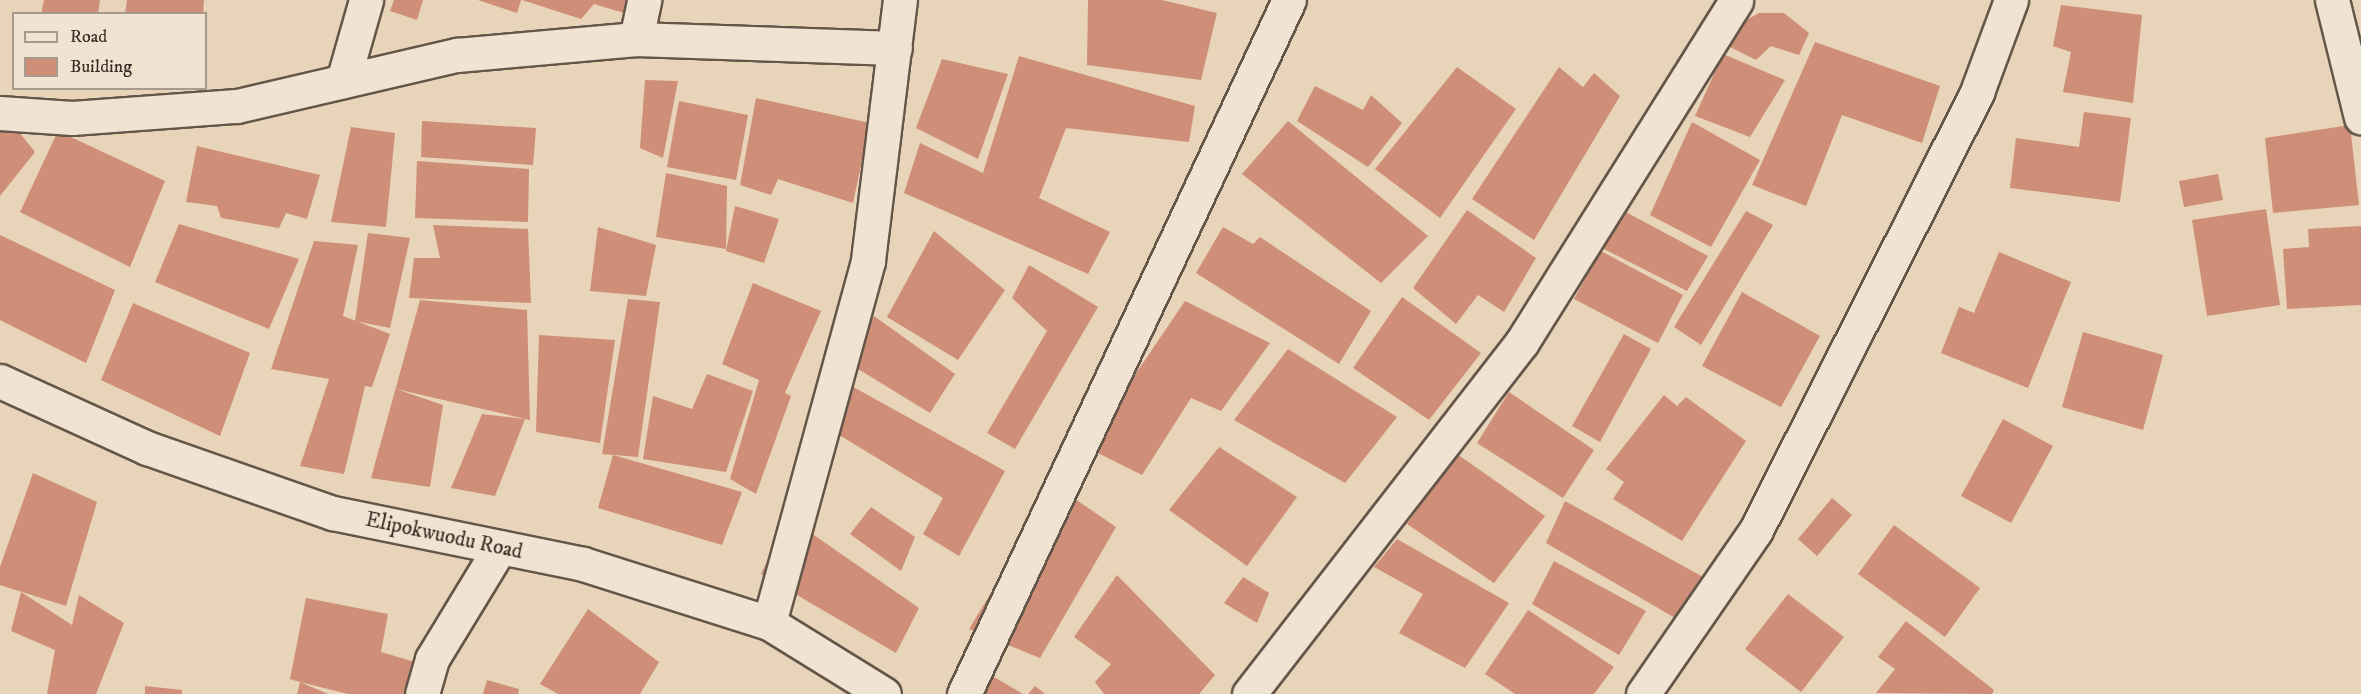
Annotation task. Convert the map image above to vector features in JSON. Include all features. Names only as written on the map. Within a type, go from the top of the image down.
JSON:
[{"type":"street","points":[[344,81],[366,0]]},
{"type":"street","points":[[636,39],[644,0]]},
{"type":"street","points":[[769,623],[868,260],[900,0]]},
{"type":"street","points":[[964,694],[1289,0]]},
{"type":"street","points":[[1643,694],[1755,530],[1977,92],[2011,0]]},
{"type":"street","points":[[2332,0],[2361,117]]},
{"type":"street","points":[[1249,694],[1522,342],[1736,1]]},
{"type":"street","points":[[0,113],[72,118],[237,106],[458,55],[636,39],[895,48]]},
{"type":"street","name":"Elipokwuodu Road","points":[[0,381],[147,448],[333,513],[583,564],[769,623],[884,694]]},
{"type":"street","points":[[422,694],[432,659],[500,547]]},
{"type":"building","points":[[44,0],[100,0],[98,12],[41,12]]},
{"type":"building","points":[[127,0],[204,0],[203,12],[125,12]]},
{"type":"building","points":[[394,0],[423,0],[417,20],[390,11]]},
{"type":"building","points":[[478,0],[521,0],[517,13]]},
{"type":"building","points":[[522,0],[627,0],[624,13],[594,4],[581,19]]},
{"type":"building","points":[[1088,0],[1162,0],[1217,13],[1201,80],[1087,65]]},
{"type":"building","points":[[2061,5],[2142,15],[2133,103],[2063,92],[2071,52],[2053,46]]},
{"type":"building","points":[[1759,13],[1784,13],[1809,33],[1799,55],[1771,46],[1756,60],[1730,47],[1739,24]]},
{"type":"building","points":[[1815,42],[1940,86],[1922,143],[1842,115],[1806,206],[1752,185]]},
{"type":"building","points":[[1723,54],[1785,80],[1750,137],[1695,116]]},
{"type":"building","points":[[1019,56],[1195,106],[1189,142],[1066,128],[1039,198],[1110,232],[1088,274],[904,193],[920,143],[983,173]]},
{"type":"building","points":[[942,59],[1008,74],[978,159],[916,128]]},
{"type":"building","points":[[1457,67],[1516,109],[1440,218],[1375,169]]},
{"type":"building","points":[[1559,67],[1583,87],[1594,73],[1620,96],[1534,240],[1472,199]]},
{"type":"building","points":[[645,80],[678,81],[663,158],[640,148]]},
{"type":"building","points":[[1315,86],[1363,110],[1371,95],[1402,123],[1368,167],[1297,121]]},
{"type":"building","points":[[756,98],[870,123],[853,203],[778,179],[771,195],[740,185]]},
{"type":"building","points":[[679,101],[748,115],[736,180],[667,167]]},
{"type":"building","points":[[2084,112],[2131,118],[2120,202],[2010,188],[2016,138],[2079,147]]},
{"type":"building","points":[[422,121],[536,128],[533,165],[421,157]]},
{"type":"building","points":[[1288,121],[1428,236],[1381,283],[1242,174]]},
{"type":"building","points":[[1692,122],[1760,160],[1711,247],[1650,215]]},
{"type":"building","points":[[2350,125],[2359,205],[2273,213],[2265,138]]},
{"type":"building","points":[[0,127],[18,131],[35,152],[0,196]]},
{"type":"building","points":[[351,127],[395,133],[386,227],[331,222]]},
{"type":"building","points":[[58,131],[165,181],[130,267],[20,212]]},
{"type":"building","points":[[197,146],[320,175],[307,219],[286,213],[279,228],[221,218],[217,206],[186,202]]},
{"type":"building","points":[[417,161],[529,169],[528,222],[415,218]]},
{"type":"building","points":[[666,173],[727,186],[726,249],[656,237]]},
{"type":"building","points":[[2218,174],[2223,200],[2184,207],[2179,181]]},
{"type":"building","points":[[735,206],[779,219],[764,263],[726,251]]},
{"type":"building","points":[[2266,209],[2280,305],[2207,316],[2192,220]]},
{"type":"building","points":[[1467,210],[1536,258],[1504,312],[1478,295],[1456,324],[1413,288]]},
{"type":"building","points":[[1624,211],[1708,256],[1687,291],[1600,247]]},
{"type":"building","points":[[1746,211],[1773,225],[1701,345],[1674,327]]},
{"type":"building","points":[[179,224],[299,259],[269,329],[155,282]]},
{"type":"building","points":[[433,225],[528,229],[531,303],[409,298],[414,258],[440,258]]},
{"type":"building","points":[[2361,226],[2361,305],[2287,309],[2283,249],[2309,247],[2308,229]]},
{"type":"building","points":[[598,227],[656,245],[646,296],[590,291]]},
{"type":"building","points":[[1223,227],[1253,244],[1260,237],[1371,311],[1339,364],[1196,273]]},
{"type":"building","points":[[934,231],[1005,290],[958,360],[887,317]]},
{"type":"building","points":[[368,233],[410,238],[390,328],[355,321]]},
{"type":"building","points":[[0,235],[115,290],[86,363],[0,320]]},
{"type":"building","points":[[314,241],[358,245],[343,316],[390,334],[372,387],[365,386],[344,474],[300,466],[329,379],[271,369]]},
{"type":"building","points":[[1601,251],[1683,295],[1658,343],[1574,299]]},
{"type":"building","points":[[1999,252],[2071,282],[2028,388],[1941,353],[1959,307],[1974,313]]},
{"type":"building","points":[[1029,265],[1098,307],[1015,449],[987,433],[1047,331],[1012,298]]},
{"type":"building","points":[[753,283],[821,311],[785,393],[791,396],[756,494],[730,479],[759,380],[722,364]]},
{"type":"building","points":[[1742,292],[1820,336],[1781,407],[1702,366]]},
{"type":"building","points":[[1402,297],[1481,353],[1429,420],[1353,368]]},
{"type":"building","points":[[628,299],[660,302],[638,457],[602,454]]},
{"type":"building","points":[[420,300],[527,310],[530,420],[396,389],[443,405],[430,487],[371,478]]},
{"type":"building","points":[[1185,301],[1270,343],[1221,411],[1191,398],[1142,475],[1086,447]]},
{"type":"building","points":[[133,303],[250,353],[220,436],[101,380]]},
{"type":"building","points":[[874,316],[955,374],[930,413],[845,361]]},
{"type":"building","points":[[2083,332],[2163,355],[2143,430],[2062,407]]},
{"type":"building","points":[[1624,334],[1651,349],[1600,442],[1572,426]]},
{"type":"building","points":[[539,335],[615,340],[600,443],[536,432]]},
{"type":"building","points":[[1288,349],[1397,417],[1345,483],[1234,420]]},
{"type":"building","points":[[707,374],[753,391],[726,472],[643,459],[653,396],[692,409]]},
{"type":"building","points":[[839,379],[1005,471],[959,556],[923,534],[943,498],[816,421]]},
{"type":"building","points":[[1509,392],[1594,450],[1563,498],[1477,443]]},
{"type":"building","points":[[1664,395],[1677,406],[1686,397],[1746,441],[1682,541],[1613,499],[1624,482],[1606,469]]},
{"type":"building","points":[[482,414],[525,419],[495,496],[451,488]]},
{"type":"building","points":[[2003,419],[2053,446],[2011,523],[1961,496]]},
{"type":"building","points":[[1219,447],[1297,497],[1247,566],[1169,510]]},
{"type":"building","points":[[1457,454],[1545,516],[1494,583],[1407,524]]},
{"type":"building","points":[[613,455],[742,492],[722,545],[598,508]]},
{"type":"building","points":[[33,473],[97,502],[66,606],[0,585],[0,567]]},
{"type":"building","points":[[1056,486],[1116,527],[1040,658],[969,629]]},
{"type":"building","points":[[1832,498],[1852,515],[1817,556],[1798,539]]},
{"type":"building","points":[[1565,501],[1705,578],[1682,622],[1546,543]]},
{"type":"building","points":[[871,507],[915,537],[901,571],[850,534]]},
{"type":"building","points":[[788,517],[919,608],[896,653],[761,574]]},
{"type":"building","points":[[1894,525],[1980,588],[1945,637],[1858,574]]},
{"type":"building","points":[[1397,539],[1509,603],[1465,668],[1399,633],[1423,594],[1374,567]]},
{"type":"building","points":[[1554,561],[1646,611],[1619,655],[1532,604]]},
{"type":"building","points":[[1117,575],[1215,675],[1199,694],[1104,694],[1095,682],[1111,664],[1074,637]]},
{"type":"building","points":[[1243,577],[1269,593],[1257,623],[1224,603]]},
{"type":"building","points":[[21,592],[72,625],[79,595],[124,623],[96,694],[47,694],[55,650],[11,631]]},
{"type":"building","points":[[1788,594],[1844,637],[1801,692],[1745,649]]},
{"type":"building","points":[[306,598],[388,614],[381,652],[415,662],[407,694],[348,694],[290,679]]},
{"type":"building","points":[[588,609],[659,662],[640,694],[558,694],[540,684]]},
{"type":"building","points":[[1528,610],[1614,667],[1594,694],[1515,694],[1485,674]]},
{"type":"building","points":[[1906,621],[1994,690],[1992,694],[1876,693],[1895,669],[1878,657]]},
{"type":"building","points":[[968,662],[1023,694],[950,694]]},
{"type":"building","points":[[487,680],[519,689],[518,694],[483,694]]},
{"type":"building","points":[[300,682],[328,694],[297,694]]},
{"type":"building","points":[[145,686],[182,690],[182,694],[145,694]]},
{"type":"building","points":[[1035,686],[1045,694],[1028,694]]}]
